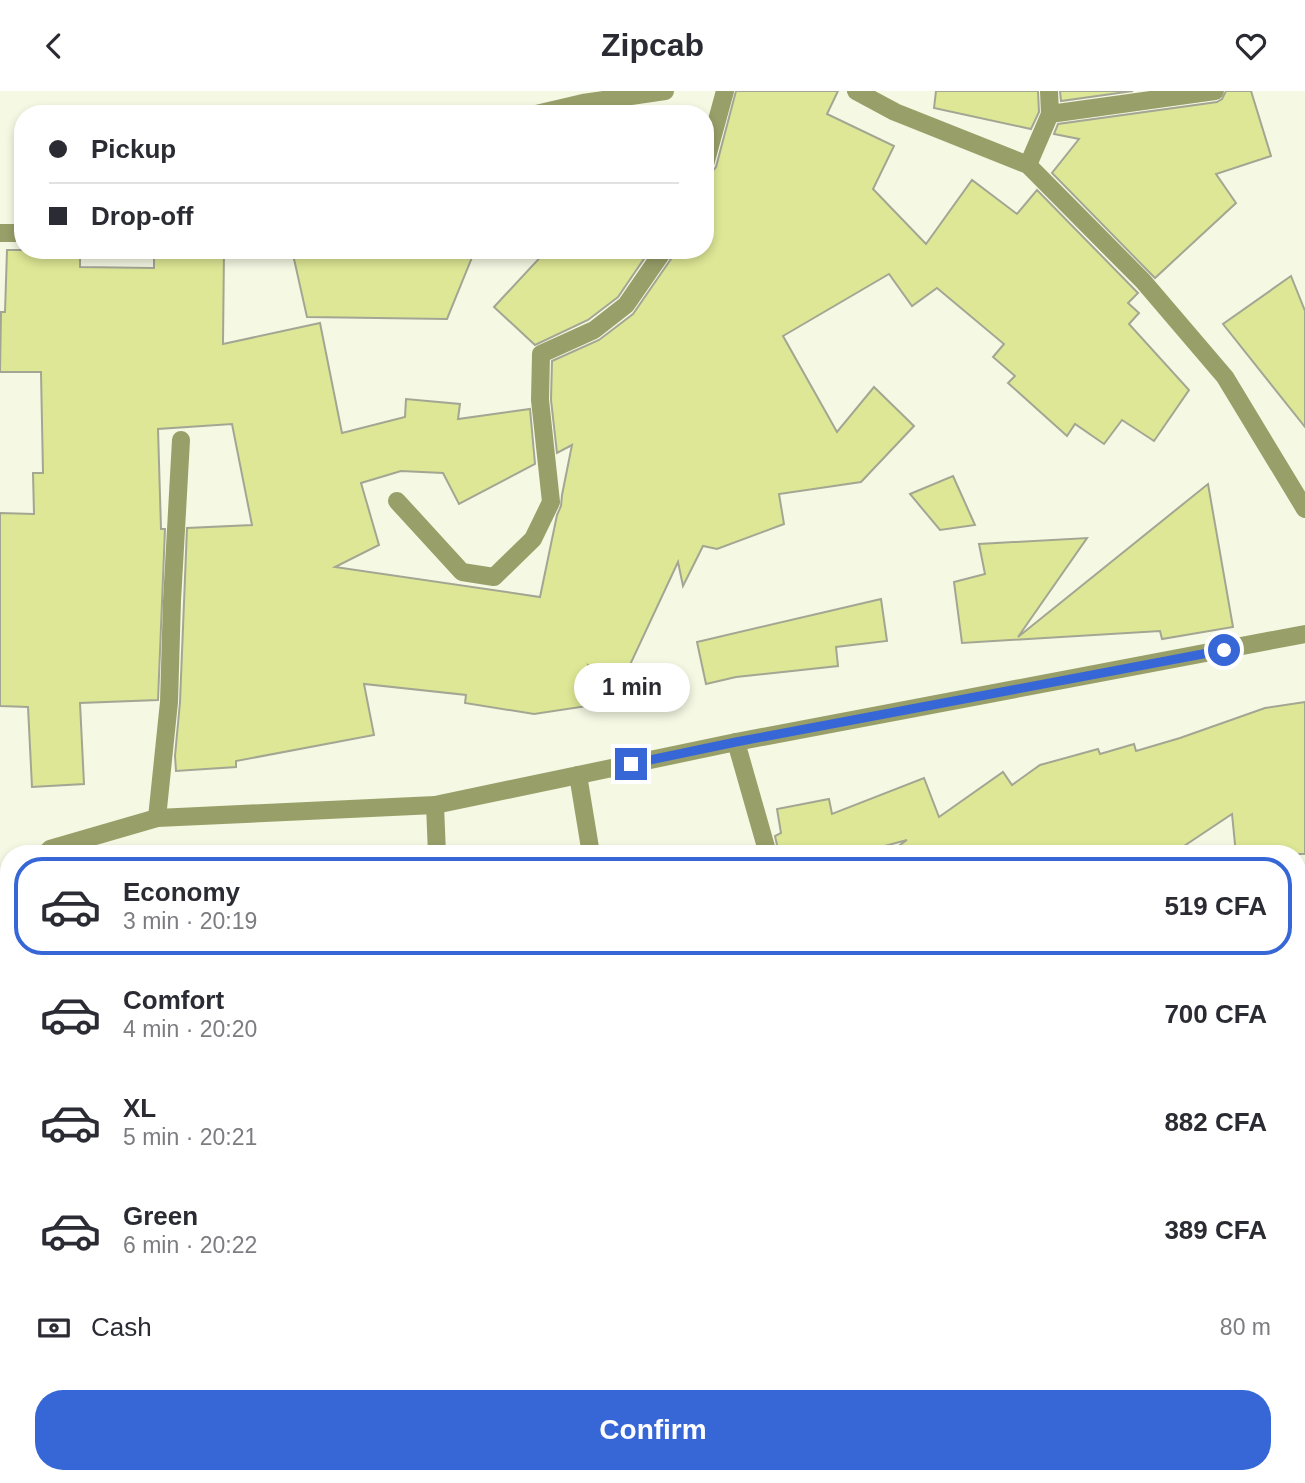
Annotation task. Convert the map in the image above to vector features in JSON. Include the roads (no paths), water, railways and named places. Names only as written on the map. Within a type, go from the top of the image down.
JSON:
[{"type":"street","points":[[574,105],[665,91]]},
{"type":"street","points":[[714,133],[726,91]]},
{"type":"street","points":[[856,91],[895,112],[1028,165],[1143,281],[1226,377],[1305,509]]},
{"type":"street","points":[[1028,165],[1050,114],[1049,91]]},
{"type":"street","points":[[1050,114],[1215,91]]},
{"type":"street","points":[[397,501],[462,572],[494,577],[533,539],[551,502],[540,400],[541,354],[594,330],[626,305],[658,259]]},
{"type":"street","points":[[157,818],[169,702],[181,440]]},
{"type":"street","points":[[64,845],[157,818],[435,805],[736,742],[1305,634]]},
{"type":"street","points":[[736,742],[765,845]]},
{"type":"street","points":[[578,775],[590,845]]},
{"type":"street","points":[[435,805],[437,845]]}]
